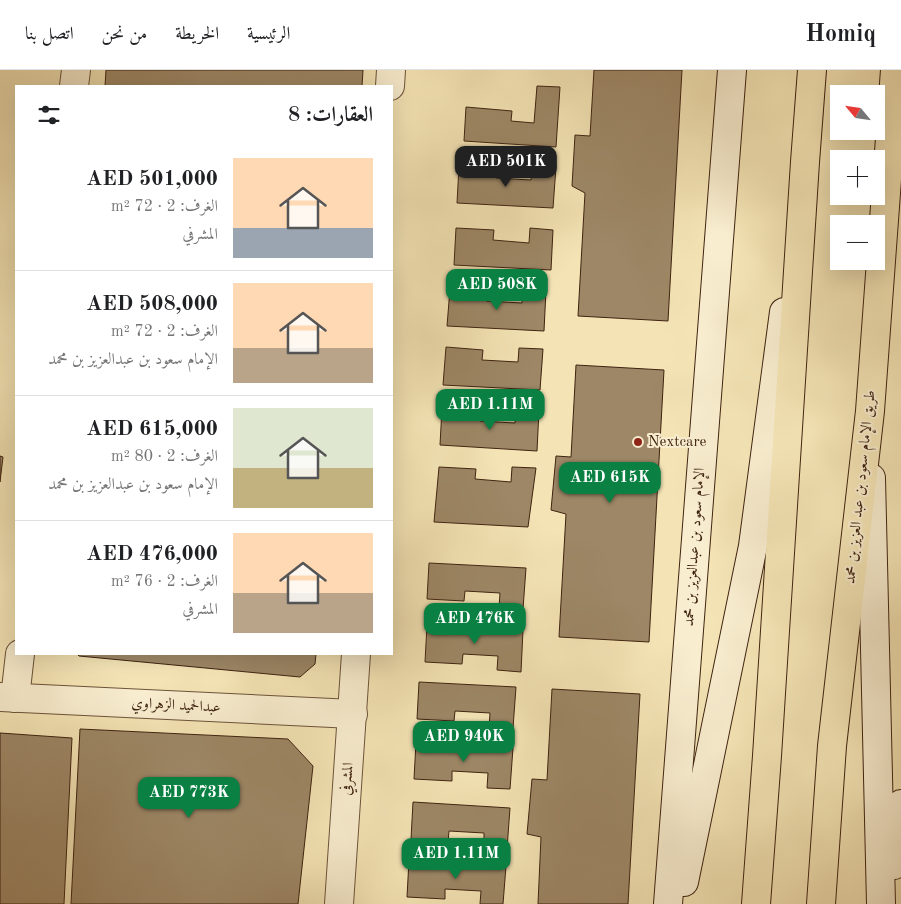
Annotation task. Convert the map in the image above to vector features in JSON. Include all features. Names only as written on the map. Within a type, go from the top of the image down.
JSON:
[{"type":"main road","points":[[74,85],[76,70]]},
{"type":"main road","points":[[390,85],[391,70]]},
{"type":"main road","name":"الإمام سعود بن عبدالعزيز بن محمد","points":[[668,904],[732,70]]},
{"type":"main road","points":[[756,904],[804,162],[812,70]]},
{"type":"main road","name":"طريق الإمام سعود بن عبد العزيز بن محمد","points":[[821,904],[832,746],[870,411],[895,70]]},
{"type":"main road","points":[[679,904],[752,546],[804,162]]},
{"type":"main road","points":[[870,411],[881,904]]},
{"type":"main road","points":[[8,698],[20,655]]},
{"type":"main road","name":"المشرفي","points":[[339,904],[356,655]]},
{"type":"main road","name":"عبدالحميد الزهراوي","points":[[8,698],[353,714]]},
{"type":"main road","points":[[889,904],[901,804]]},
{"type":"building","points":[[106,70],[363,70],[362,85],[105,85]]},
{"type":"building","points":[[594,70],[682,70],[668,321],[578,316],[585,193],[572,186],[575,135],[590,136]]},
{"type":"building","points":[[537,86],[560,87],[556,147],[464,141],[466,107],[512,111],[511,121],[534,123]]},
{"type":"building","points":[[459,166],[496,168],[496,178],[531,180],[532,166],[556,167],[553,208],[457,203]]},
{"type":"building","points":[[456,228],[494,230],[493,240],[529,243],[530,228],[553,230],[551,270],[454,265]]},
{"type":"building","points":[[523,288],[546,290],[544,331],[447,326],[450,289],[487,291],[486,301],[522,303]]},
{"type":"building","points":[[446,347],[483,350],[482,360],[518,362],[519,348],[543,349],[540,390],[443,385]]},
{"type":"building","points":[[576,365],[664,370],[649,642],[559,637],[566,514],[551,510],[556,456],[571,457]]},
{"type":"building","points":[[442,408],[480,411],[480,421],[515,423],[516,409],[539,410],[537,451],[440,445]]},
{"type":"building","points":[[0,456],[3,457],[0,482]]},
{"type":"building","points":[[439,467],[476,469],[475,479],[511,482],[512,467],[536,468],[528,527],[434,522]]},
{"type":"building","points":[[429,563],[526,568],[523,609],[499,608],[500,593],[465,591],[464,601],[427,599]]},
{"type":"building","points":[[427,625],[523,630],[521,672],[497,670],[498,656],[463,654],[462,664],[425,662]]},
{"type":"building","points":[[316,655],[315,664],[300,677],[79,656]]},
{"type":"building","points":[[419,682],[516,687],[513,728],[489,728],[490,713],[455,711],[454,721],[417,719]]},
{"type":"building","points":[[552,689],[640,694],[628,904],[538,904],[541,837],[527,834],[532,779],[547,780]]},
{"type":"building","points":[[80,729],[288,739],[313,766],[298,904],[71,904]]},
{"type":"building","points":[[0,733],[72,738],[64,904],[0,904]]},
{"type":"building","points":[[416,742],[513,748],[510,789],[487,788],[488,773],[452,771],[452,781],[414,779]]},
{"type":"building","points":[[413,802],[510,808],[507,849],[484,847],[484,833],[449,831],[448,842],[411,839]]},
{"type":"building","points":[[409,860],[506,866],[503,904],[480,904],[481,891],[445,889],[445,899],[407,897]]},
{"type":"place","name":"Nextcare","points":[[638,442]]}]
